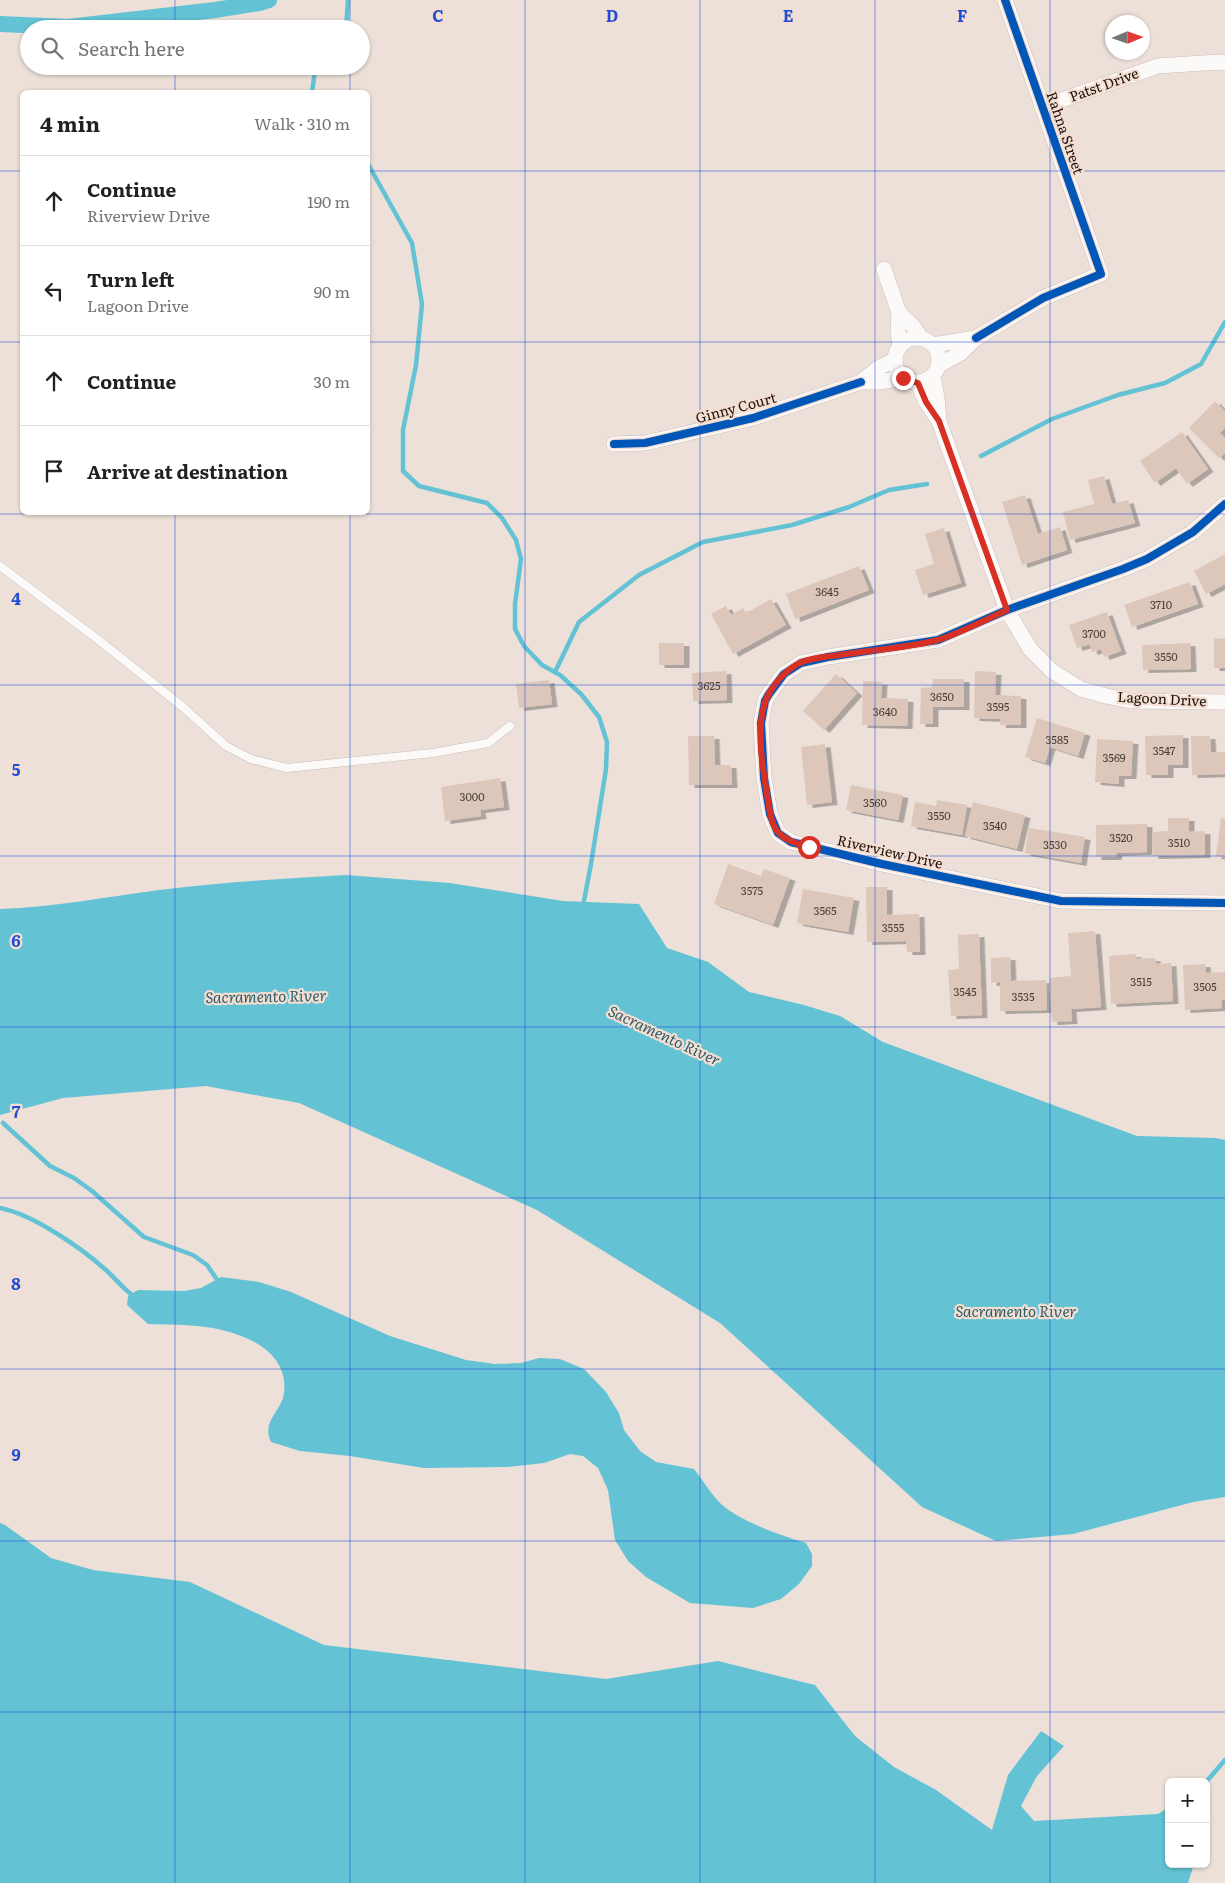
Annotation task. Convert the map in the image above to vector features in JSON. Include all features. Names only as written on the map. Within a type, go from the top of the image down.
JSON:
[{"type":"street","name":"Rahna Street","points":[[976,338],[1043,298],[1101,274],[1004,0]]},
{"type":"street","name":"Patst Drive","points":[[1042,107],[1158,66],[1225,63]]},
{"type":"street","points":[[884,269],[899,312],[896,368],[903,378]]},
{"type":"street","points":[[899,312],[937,350],[940,357],[936,371],[939,421]]},
{"type":"street","points":[[861,382],[897,353],[912,338],[927,341],[976,338]]},
{"type":"street","points":[[918,383],[961,352],[976,338]]},
{"type":"street","points":[[861,382],[879,382],[903,378],[918,383],[926,402],[939,421]]},
{"type":"street","name":"Ginny Court","points":[[614,444],[645,443],[753,418],[861,382]]},
{"type":"street","name":"Lagoon Drive","points":[[939,421],[1007,610],[1030,649],[1052,671],[1081,688],[1106,696],[1131,700],[1225,702]]},
{"type":"street","name":"Riverview Drive","points":[[1225,504],[1193,532],[1147,559],[1007,610],[938,640],[828,656],[801,662],[784,674],[765,702],[761,723],[764,778],[770,814],[778,832],[791,842],[882,864],[1061,901],[1225,903]]},
{"type":"lane","points":[[0,566],[96,638],[183,707],[226,746],[251,759],[287,768],[434,753],[488,743],[510,726]]},
{"type":"water","name":"Sacramento River","points":[[346,875],[450,883],[563,901],[639,904],[667,948],[708,962],[749,992],[840,1016],[883,1042],[1137,1136],[1215,1138],[1225,1140],[1225,1497],[1193,1502],[1073,1534],[996,1541],[922,1507],[720,1323],[537,1210],[299,1103],[206,1086],[63,1098],[0,1115],[0,909],[60,904],[206,885]]},
{"type":"water","points":[[221,1277],[259,1282],[291,1292],[390,1336],[466,1360],[495,1364],[521,1363],[539,1358],[560,1359],[584,1369],[606,1392],[619,1413],[624,1430],[640,1451],[656,1462],[694,1469],[718,1501],[726,1508],[747,1521],[806,1543],[812,1554],[812,1566],[799,1584],[781,1599],[753,1608],[690,1603],[646,1577],[628,1561],[615,1540],[608,1490],[598,1468],[583,1456],[570,1454],[544,1463],[507,1467],[424,1468],[350,1456],[300,1451],[271,1442],[269,1435],[270,1422],[280,1405],[284,1393],[284,1377],[278,1364],[269,1352],[257,1343],[227,1331],[191,1325],[148,1324],[127,1305],[128,1296],[138,1290],[184,1291],[201,1288]]},
{"type":"water","points":[[0,1523],[51,1558],[93,1570],[190,1582],[324,1645],[606,1679],[718,1661],[815,1685],[855,1736],[894,1767],[936,1790],[992,1830],[1008,1775],[1041,1731],[1064,1746],[1037,1776],[1021,1806],[1034,1821],[1158,1814],[1165,1810],[1165,1868],[1193,1868],[1188,1883],[0,1883]]},
{"type":"building","points":[[1215,401],[1225,411],[1225,428],[1220,433],[1225,438],[1225,453],[1219,458],[1189,428]]},
{"type":"building","points":[[1182,432],[1208,469],[1187,484],[1176,468],[1155,483],[1140,461]]},
{"type":"building","points":[[1104,476],[1112,504],[1128,500],[1135,523],[1070,540],[1063,512],[1094,504],[1088,480]]},
{"type":"building","points":[[1025,495],[1038,534],[1060,527],[1067,550],[1022,565],[1002,502]]},
{"type":"building","points":[[944,528],[961,583],[923,595],[915,570],[934,564],[925,534]]},
{"type":"building","points":[[1225,554],[1225,584],[1206,594],[1194,571]]},
{"type":"building","points":[[859,566],[869,590],[795,619],[786,594]]},
{"type":"building","points":[[1190,582],[1198,604],[1132,627],[1124,605]]},
{"type":"building","points":[[771,599],[786,625],[733,654],[711,614],[726,606],[731,615],[743,608],[746,613]]},
{"type":"building","points":[[1107,612],[1121,651],[1104,657],[1101,649],[1092,652],[1090,644],[1077,648],[1069,625]]},
{"type":"building","points":[[1225,638],[1225,668],[1214,668],[1214,639]]},
{"type":"building","points":[[659,643],[684,643],[684,665],[659,665]]},
{"type":"building","points":[[1190,643],[1191,669],[1143,670],[1142,645]]},
{"type":"building","points":[[726,671],[727,700],[693,701],[692,673]]},
{"type":"building","points":[[975,671],[996,672],[995,695],[1021,696],[1021,725],[1000,725],[1001,719],[974,718]]},
{"type":"building","points":[[836,674],[857,693],[824,730],[803,711]]},
{"type":"building","points":[[933,679],[964,679],[964,707],[933,707],[933,724],[920,724],[921,688],[932,687]]},
{"type":"building","points":[[549,680],[552,704],[519,708],[516,684]]},
{"type":"building","points":[[863,681],[882,682],[881,698],[908,699],[907,726],[862,725]]},
{"type":"building","points":[[1037,718],[1085,733],[1078,756],[1050,747],[1045,763],[1025,757]]},
{"type":"building","points":[[1183,735],[1183,765],[1168,765],[1168,775],[1146,775],[1145,736]]},
{"type":"building","points":[[688,736],[714,736],[715,765],[731,765],[732,785],[689,785]]},
{"type":"building","points":[[1191,736],[1210,736],[1211,752],[1225,752],[1225,774],[1192,775]]},
{"type":"building","points":[[1097,739],[1133,741],[1131,776],[1119,776],[1119,784],[1095,782]]},
{"type":"building","points":[[825,744],[832,802],[807,805],[801,747]]},
{"type":"building","points":[[500,778],[504,807],[480,810],[481,816],[445,821],[441,787]]},
{"type":"building","points":[[851,785],[903,795],[898,820],[846,810]]},
{"type":"building","points":[[937,800],[967,805],[962,835],[911,826],[915,802],[936,806]]},
{"type":"building","points":[[973,802],[1025,815],[1017,849],[965,836]]},
{"type":"building","points":[[1168,818],[1189,818],[1189,832],[1205,831],[1205,855],[1153,856],[1152,832],[1168,831]]},
{"type":"building","points":[[1221,818],[1225,819],[1225,857],[1216,856]]},
{"type":"building","points":[[1147,824],[1147,852],[1117,853],[1116,857],[1096,857],[1096,825]]},
{"type":"building","points":[[1029,828],[1085,837],[1081,863],[1025,853]]},
{"type":"building","points":[[728,864],[761,876],[764,869],[790,878],[773,925],[714,904]]},
{"type":"building","points":[[866,887],[887,887],[887,915],[919,914],[920,952],[907,952],[906,941],[867,942]]},
{"type":"building","points":[[803,889],[854,898],[848,932],[797,923]]},
{"type":"building","points":[[1095,931],[1101,1007],[1071,1009],[1072,1021],[1052,1022],[1049,978],[1071,976],[1068,933]]},
{"type":"building","points":[[979,934],[982,1015],[951,1016],[948,970],[959,969],[958,935]]},
{"type":"building","points":[[1136,954],[1136,959],[1155,958],[1156,964],[1171,963],[1173,1001],[1111,1004],[1109,956]]},
{"type":"building","points":[[1010,957],[1011,981],[1046,980],[1047,1010],[1000,1011],[1000,982],[991,983],[991,958]]},
{"type":"building","points":[[1205,964],[1206,973],[1225,972],[1225,1000],[1221,1000],[1222,1008],[1185,1010],[1183,965]]},
{"type":"waterway","points":[[129,20],[215,10],[269,0]]},
{"type":"waterway","points":[[347,20],[348,0]]},
{"type":"waterway","points":[[0,24],[20,25]]},
{"type":"waterway","points":[[312,90],[314,75]]},
{"type":"waterway","points":[[370,168],[412,243],[422,304],[416,365],[403,430],[403,471],[419,486],[487,503],[502,518],[516,540],[521,559],[515,604],[515,629],[524,646],[542,665],[560,675],[581,694],[599,717],[607,742],[606,769],[583,906]]},
{"type":"waterway","points":[[981,456],[1052,419],[1118,395],[1165,383],[1201,364],[1225,322]]},
{"type":"waterway","points":[[555,672],[579,622],[639,575],[703,542],[792,525],[849,507],[889,490],[927,484]]},
{"type":"waterway","points":[[3,1123],[50,1166],[74,1178],[92,1191],[144,1237],[193,1255],[207,1265],[220,1284]]},
{"type":"waterway","points":[[0,1208],[27,1217],[70,1242],[110,1273],[135,1297]]},
{"type":"waterway","points":[[1209,1778],[1225,1760]]},
{"type":"cycle path","points":[[976,338],[1043,298],[1101,274],[1005,0]]},
{"type":"cycle path","points":[[614,444],[645,443],[753,418],[861,382]]},
{"type":"cycle path","points":[[1225,504],[1193,532],[1147,559],[1007,610],[938,640],[801,663],[784,674],[769,694],[765,701],[761,723],[764,778],[770,814],[778,833],[791,842],[882,864],[1061,901],[1225,903]]},
{"type":"route","points":[[809,847],[784,838],[775,827],[770,814],[764,778],[761,723],[765,702],[776,683],[784,674],[801,662],[828,656],[938,640],[1007,610],[939,421],[926,402],[918,383],[903,378]]}]
